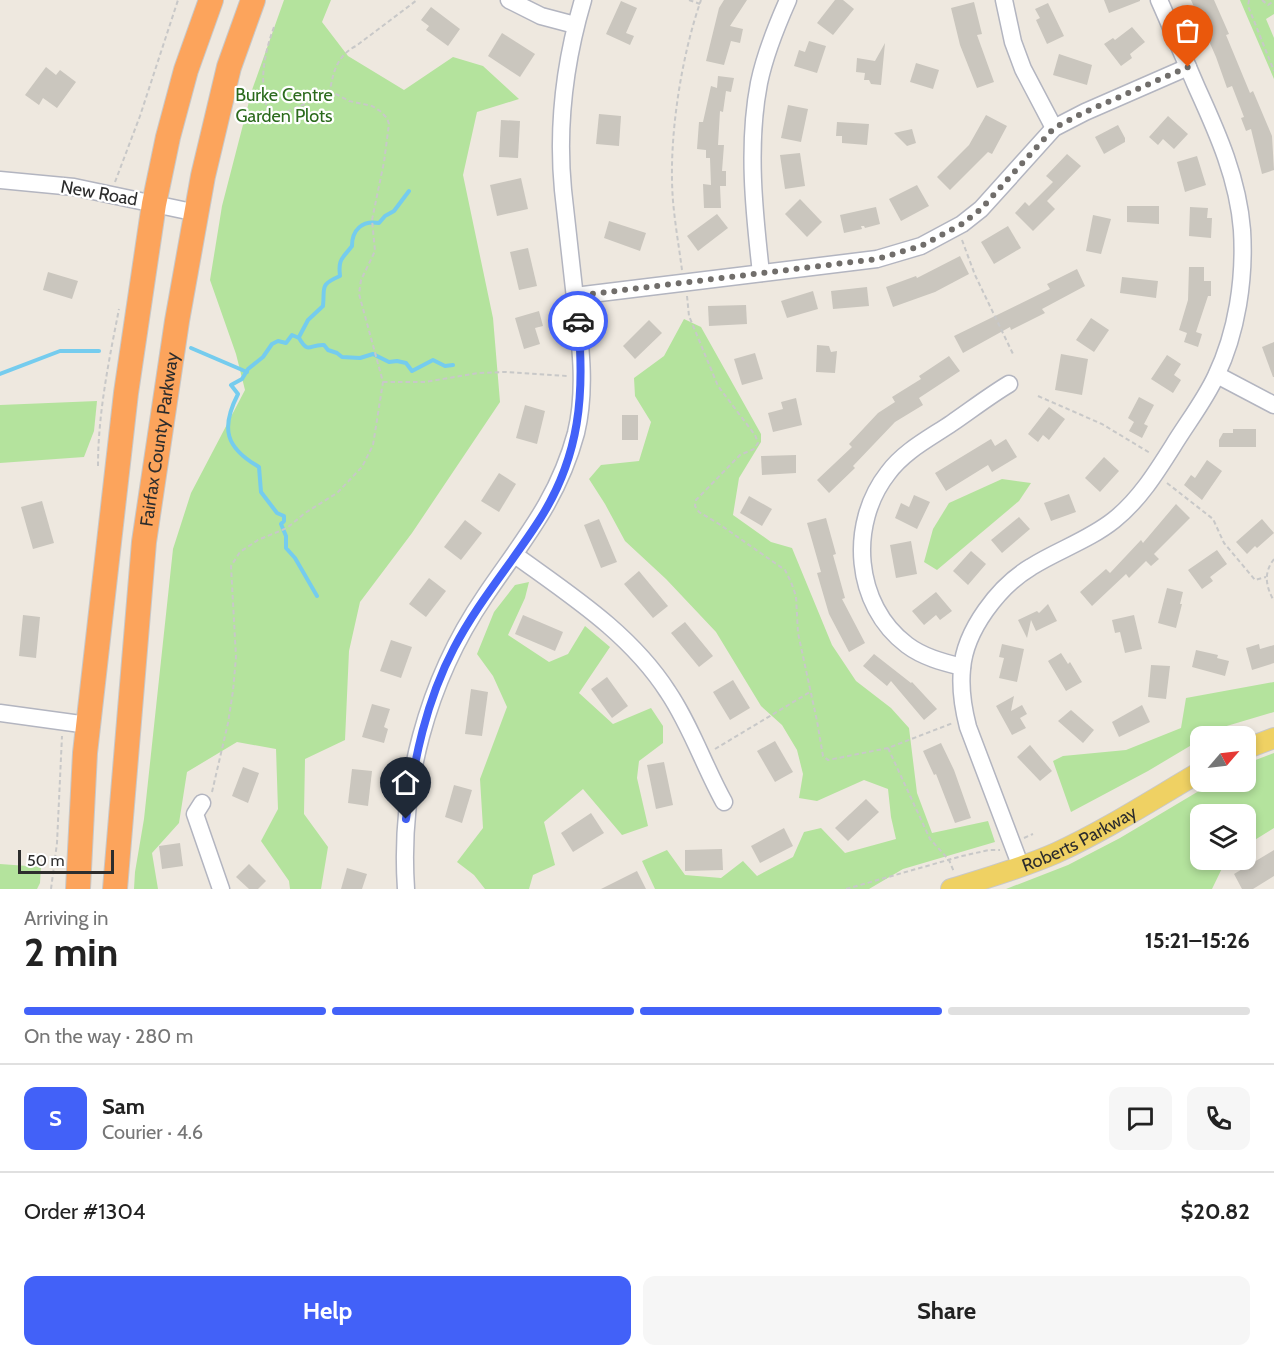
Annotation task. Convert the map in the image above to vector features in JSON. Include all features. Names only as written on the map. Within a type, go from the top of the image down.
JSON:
[{"type":"highway","name":"Fairfax County Parkway","points":[[78,889],[88,725],[123,417],[154,204],[168,137],[186,70],[211,0]]},
{"type":"highway","name":"Fairfax County Parkway","points":[[115,889],[144,542],[177,321],[203,176],[229,67],[254,0]]},
{"type":"main road","points":[[1256,745],[1274,738]]},
{"type":"main road","name":"Roberts Parkway","points":[[951,889],[1021,867],[1089,837],[1190,778]]},
{"type":"street","points":[[508,0],[542,16],[576,25]]},
{"type":"street","points":[[406,889],[404,846],[411,782],[419,743],[438,683],[471,619],[541,518],[554,494],[576,431],[582,381],[563,188],[561,142],[563,104],[576,25],[583,0]]},
{"type":"street","points":[[761,273],[752,156],[753,125],[766,53],[788,0]]},
{"type":"street","points":[[1004,0],[1013,42],[1023,69],[1054,128]]},
{"type":"street","points":[[1021,867],[968,727],[961,690],[962,667],[976,627],[1005,586],[1032,566],[1095,533],[1114,520],[1134,501],[1154,476],[1216,375],[1227,347],[1237,308],[1242,262],[1242,229],[1230,167],[1159,0]]},
{"type":"street","points":[[575,296],[877,259],[906,252],[934,240],[981,209],[1054,128],[1188,67]]},
{"type":"street","name":"New Road","points":[[0,180],[74,187],[196,213]]},
{"type":"street","points":[[1216,375],[1274,405]]},
{"type":"street","points":[[962,667],[934,660],[917,652],[899,638],[882,618],[870,596],[864,572],[862,538],[866,514],[873,496],[889,471],[901,459],[1009,384]]},
{"type":"street","points":[[515,555],[600,617],[631,646],[656,675],[679,708],[709,775],[724,802]]},
{"type":"street","points":[[0,713],[88,725]]},
{"type":"street","points":[[202,803],[195,814],[220,889]]},
{"type":"path","points":[[274,27],[265,53],[263,77],[264,101],[270,119],[330,91],[335,66],[345,51],[356,46],[417,0]]},
{"type":"path","points":[[682,270],[673,199],[673,158],[679,88],[700,2],[689,0]]},
{"type":"path","points":[[1249,0],[1248,6],[1274,71]]},
{"type":"path","points":[[1262,0],[1268,5],[1274,1]]},
{"type":"path","points":[[202,803],[212,792],[233,691],[236,657],[231,566],[240,552],[258,540],[287,528],[305,513],[337,493],[362,466],[373,445],[383,382],[359,294],[361,280],[375,251],[372,219],[389,124],[387,118],[372,106],[349,101],[330,91]]},
{"type":"path","points":[[962,240],[975,275],[1013,354]]},
{"type":"path","points":[[687,296],[689,316],[718,386],[755,435],[758,443],[754,449],[740,455],[696,500],[694,506],[699,512],[785,570],[795,596],[798,633],[823,756],[828,760],[888,748],[953,723]]},
{"type":"path","points":[[383,382],[425,382],[477,373],[505,372],[567,376]]},
{"type":"path","points":[[1038,396],[1102,424],[1152,455]]},
{"type":"path","points":[[1166,483],[1213,519],[1224,543],[1256,580],[1266,577]]},
{"type":"path","points":[[1274,559],[1266,577],[1268,591],[1274,601]]},
{"type":"path","points":[[714,750],[811,691]]},
{"type":"path","points":[[888,748],[930,839],[949,860]]},
{"type":"path","points":[[846,889],[989,850],[998,851]]},
{"type":"green space","name":"Burke Centre Garden Plots","points":[[284,0],[331,0],[322,22],[348,56],[404,90],[453,57],[483,66],[519,99],[477,112],[463,175],[493,318],[500,402],[412,533],[360,602],[349,651],[345,740],[305,759],[304,814],[328,847],[321,889],[290,889],[289,881],[261,841],[278,809],[276,749],[237,742],[187,772],[179,823],[152,853],[158,889],[134,889],[144,819],[173,549],[191,493],[245,390],[236,354],[210,280],[222,206],[252,90]]},
{"type":"green space","points":[[1240,0],[1274,0],[1274,14],[1266,19],[1274,38],[1274,79]]},
{"type":"green space","points":[[684,319],[701,327],[761,434],[761,442],[739,478],[733,515],[771,542],[792,548],[832,645],[856,681],[891,708],[909,728],[917,793],[932,833],[988,821],[995,842],[903,869],[869,889],[655,889],[642,861],[667,850],[685,875],[721,878],[743,861],[757,876],[793,857],[804,832],[821,828],[845,853],[896,839],[888,789],[864,780],[817,801],[799,798],[803,774],[797,750],[782,725],[761,706],[716,632],[666,579],[625,541],[589,479],[601,465],[639,461],[651,422],[635,396],[634,378],[664,356]]},
{"type":"green space","points":[[97,401],[94,431],[84,457],[0,463],[0,405]]},
{"type":"green space","points":[[1002,479],[1031,483],[1019,501],[937,570],[924,562],[933,529],[949,503]]},
{"type":"green space","points":[[529,582],[525,598],[508,635],[549,662],[568,654],[585,626],[610,647],[579,693],[613,724],[651,708],[663,726],[663,743],[639,761],[637,778],[648,826],[622,835],[583,789],[544,822],[555,865],[533,875],[529,889],[485,889],[474,875],[457,862],[483,828],[480,779],[507,707],[493,676],[477,654],[494,612],[515,585]]},
{"type":"green space","points":[[1274,682],[1274,712],[1227,726],[1190,726],[1190,746],[1071,812],[1053,761],[1063,756],[1126,750],[1181,728],[1186,698]]},
{"type":"green space","points":[[1274,753],[1274,828],[1256,839],[1256,804],[1190,804],[1190,870],[1221,870],[1212,889],[1006,889],[1068,865],[1120,838],[1197,792],[1256,792],[1256,760]]},
{"type":"green space","points":[[0,864],[41,867],[40,883],[37,889],[0,889]]},
{"type":"building","points":[[724,0],[747,0],[730,26],[743,29],[740,43],[731,41],[724,65],[706,61],[719,8]]},
{"type":"building","points":[[835,0],[843,0],[854,9],[833,35],[817,23]]},
{"type":"building","points":[[1104,0],[1140,0],[1140,1],[1109,13]]},
{"type":"building","points":[[1191,0],[1214,0],[1250,93],[1253,91],[1272,136],[1274,170],[1262,174],[1251,129],[1246,131],[1241,118],[1244,117],[1232,86],[1227,88]]},
{"type":"building","points":[[621,1],[637,8],[626,33],[634,36],[630,45],[606,34]]},
{"type":"building","points":[[974,2],[982,34],[977,35],[994,82],[977,88],[960,45],[951,8]]},
{"type":"building","points":[[1048,3],[1064,36],[1047,44],[1036,20],[1040,18],[1035,9]]},
{"type":"building","points":[[431,7],[460,29],[448,46],[426,30],[429,26],[421,20]]},
{"type":"building","points":[[1132,27],[1145,42],[1130,54],[1132,58],[1121,66],[1104,44],[1113,38],[1115,40]]},
{"type":"building","points":[[502,33],[535,54],[520,77],[488,56]]},
{"type":"building","points":[[809,41],[826,46],[817,73],[794,66],[799,50],[805,52]]},
{"type":"building","points":[[885,43],[881,85],[871,84],[869,80],[864,80],[865,73],[856,72],[857,58],[875,61]]},
{"type":"building","points":[[1059,54],[1092,65],[1087,85],[1053,75]]},
{"type":"building","points":[[916,63],[939,70],[933,89],[910,82]]},
{"type":"building","points":[[46,67],[56,75],[60,70],[76,82],[57,108],[43,98],[39,105],[25,95]]},
{"type":"building","points":[[718,76],[734,78],[731,92],[726,91],[723,112],[720,111],[718,145],[724,145],[722,171],[726,171],[726,186],[720,186],[721,208],[704,208],[703,184],[711,185],[710,158],[706,158],[706,150],[697,149],[699,122],[703,122],[711,86],[717,88]]},
{"type":"building","points":[[788,105],[808,109],[801,142],[781,138]]},
{"type":"building","points":[[599,114],[621,116],[619,146],[596,144]]},
{"type":"building","points":[[986,115],[1007,126],[992,154],[988,152],[950,190],[937,177],[969,145]]},
{"type":"building","points":[[1168,116],[1188,134],[1174,149],[1163,139],[1158,145],[1149,137]]},
{"type":"building","points":[[501,120],[520,121],[518,158],[499,157]]},
{"type":"building","points":[[837,122],[869,124],[867,145],[842,143],[842,136],[836,136]]},
{"type":"building","points":[[1118,125],[1125,142],[1104,154],[1095,137]]},
{"type":"building","points":[[912,129],[916,143],[907,146],[894,133]]},
{"type":"building","points":[[800,153],[805,186],[785,189],[780,155]]},
{"type":"building","points":[[1067,154],[1081,166],[1047,201],[1055,209],[1033,231],[1015,213],[1025,202],[1029,206],[1053,182],[1046,176]]},
{"type":"building","points":[[1197,156],[1206,185],[1185,192],[1177,162]]},
{"type":"building","points":[[521,178],[528,209],[497,216],[490,185]]},
{"type":"building","points":[[917,185],[929,206],[901,221],[889,199]]},
{"type":"building","points":[[800,199],[822,222],[807,237],[785,214]]},
{"type":"building","points":[[1127,206],[1159,206],[1159,224],[1127,222]]},
{"type":"building","points":[[876,207],[880,224],[865,228],[861,226],[862,229],[844,233],[840,215]]},
{"type":"building","points":[[1190,207],[1208,208],[1207,218],[1212,218],[1211,238],[1189,236]]},
{"type":"building","points":[[717,214],[728,228],[698,251],[687,236]]},
{"type":"building","points":[[1093,215],[1111,219],[1101,254],[1086,251]]},
{"type":"building","points":[[609,221],[646,233],[640,251],[604,238]]},
{"type":"building","points":[[1008,226],[1021,248],[994,264],[981,242]]},
{"type":"building","points":[[528,248],[537,286],[519,290],[510,252]]},
{"type":"building","points":[[960,256],[969,274],[935,292],[893,307],[886,287],[916,276],[917,278]]},
{"type":"building","points":[[1189,267],[1204,267],[1204,281],[1211,281],[1211,296],[1208,296],[1196,332],[1202,334],[1198,347],[1184,342],[1187,333],[1179,330],[1188,300]]},
{"type":"building","points":[[1077,269],[1085,286],[1042,309],[1045,313],[1011,330],[1010,327],[963,353],[954,336],[1050,289],[1047,284]]},
{"type":"building","points":[[48,272],[78,281],[72,299],[43,290]]},
{"type":"building","points":[[1122,277],[1158,281],[1156,298],[1120,293]]},
{"type":"building","points":[[867,287],[869,306],[833,309],[831,291]]},
{"type":"building","points":[[813,291],[818,309],[787,318],[781,301]]},
{"type":"building","points":[[746,305],[747,324],[709,326],[708,306]]},
{"type":"building","points":[[539,311],[543,326],[535,328],[540,344],[524,349],[515,318]]},
{"type":"building","points":[[1091,318],[1109,330],[1094,352],[1076,340]]},
{"type":"building","points":[[649,320],[662,333],[635,359],[623,346]]},
{"type":"building","points":[[1274,342],[1274,377],[1273,377],[1262,347]]},
{"type":"building","points":[[817,345],[829,346],[831,352],[837,351],[835,373],[816,372]]},
{"type":"building","points":[[755,353],[763,379],[742,385],[734,359]]},
{"type":"building","points":[[1061,354],[1088,359],[1082,395],[1055,390]]},
{"type":"building","points":[[1167,355],[1181,364],[1174,375],[1181,380],[1173,393],[1151,379]]},
{"type":"building","points":[[949,356],[960,371],[919,398],[923,405],[895,422],[853,466],[855,468],[829,493],[817,480],[852,447],[849,444],[878,413],[895,402],[892,397],[921,379],[919,376]]},
{"type":"building","points":[[1139,397],[1154,405],[1144,424],[1148,426],[1142,438],[1129,431],[1134,422],[1128,418]]},
{"type":"building","points":[[796,398],[802,425],[773,432],[768,413],[783,409],[781,402]]},
{"type":"building","points":[[525,405],[545,411],[537,444],[516,438]]},
{"type":"building","points":[[1049,407],[1065,419],[1049,440],[1043,435],[1038,442],[1028,434]]},
{"type":"building","points":[[622,415],[638,415],[638,440],[622,440]]},
{"type":"building","points":[[1233,429],[1256,429],[1256,447],[1219,447],[1219,440],[1223,433],[1233,433]]},
{"type":"building","points":[[991,439],[995,446],[1006,439],[1017,457],[992,472],[988,465],[946,491],[935,473]]},
{"type":"building","points":[[796,455],[796,473],[762,475],[761,456]]},
{"type":"building","points":[[1104,457],[1119,471],[1100,492],[1085,478]]},
{"type":"building","points":[[1207,460],[1222,471],[1202,500],[1184,485],[1191,475],[1195,478]]},
{"type":"building","points":[[499,473],[516,484],[499,512],[481,501]]},
{"type":"building","points":[[1069,494],[1076,512],[1051,521],[1044,503]]},
{"type":"building","points":[[914,495],[930,502],[917,529],[895,518],[901,503],[909,507]]},
{"type":"building","points":[[749,496],[772,509],[762,526],[740,513]]},
{"type":"building","points":[[42,501],[54,543],[33,549],[21,507]]},
{"type":"building","points":[[1176,504],[1190,518],[1154,554],[1159,559],[1151,566],[1146,561],[1129,578],[1126,574],[1092,606],[1080,592],[1106,569],[1110,573],[1141,540],[1143,543]]},
{"type":"building","points":[[1019,517],[1030,529],[1002,553],[991,540]]},
{"type":"building","points":[[826,518],[845,598],[842,599],[865,643],[849,652],[829,614],[817,573],[821,572],[807,523]]},
{"type":"building","points":[[599,519],[617,562],[601,568],[584,525]]},
{"type":"building","points":[[1262,519],[1274,533],[1247,554],[1236,542]]},
{"type":"building","points":[[465,520],[482,533],[461,560],[444,547]]},
{"type":"building","points":[[911,541],[917,574],[896,578],[890,545]]},
{"type":"building","points":[[1217,550],[1227,564],[1210,577],[1213,581],[1202,589],[1188,570]]},
{"type":"building","points":[[971,551],[986,564],[968,585],[953,571]]},
{"type":"building","points":[[639,571],[668,606],[653,618],[624,584]]},
{"type":"building","points":[[429,578],[446,591],[426,617],[409,604]]},
{"type":"building","points":[[1167,588],[1183,592],[1176,628],[1158,623]]},
{"type":"building","points":[[936,592],[952,611],[940,620],[936,615],[924,625],[912,611]]},
{"type":"building","points":[[1048,604],[1057,621],[1036,631],[1031,620],[1027,638],[1018,620],[1037,611],[1039,613]]},
{"type":"building","points":[[23,615],[40,617],[36,658],[19,656]]},
{"type":"building","points":[[523,615],[563,632],[555,651],[515,634]]},
{"type":"building","points":[[1134,615],[1142,649],[1125,653],[1120,632],[1115,633],[1112,620]]},
{"type":"building","points":[[685,622],[713,656],[699,667],[671,633]]},
{"type":"building","points":[[391,640],[412,647],[401,678],[380,671]]},
{"type":"building","points":[[1002,644],[1024,649],[1017,682],[999,678],[1004,658],[999,657]]},
{"type":"building","points":[[1259,644],[1260,649],[1274,645],[1274,663],[1252,670],[1246,648]]},
{"type":"building","points":[[1196,650],[1218,655],[1217,658],[1229,661],[1225,676],[1192,667]]},
{"type":"building","points":[[1061,653],[1068,664],[1070,662],[1082,682],[1066,691],[1048,661]]},
{"type":"building","points":[[874,654],[912,682],[937,709],[924,720],[891,681],[887,686],[863,666]]},
{"type":"building","points":[[1151,665],[1170,666],[1166,699],[1148,697]]},
{"type":"building","points":[[607,677],[628,706],[612,718],[591,689]]},
{"type":"building","points":[[733,680],[750,708],[730,720],[713,692]]},
{"type":"building","points":[[471,689],[488,692],[482,736],[465,734]]},
{"type":"building","points":[[1014,696],[1011,711],[1022,705],[1027,714],[1020,718],[1026,728],[1012,735],[996,706]]},
{"type":"building","points":[[372,704],[390,709],[384,727],[388,729],[384,743],[362,737]]},
{"type":"building","points":[[1142,705],[1150,722],[1119,737],[1112,722]]},
{"type":"building","points":[[1071,710],[1094,730],[1083,743],[1058,721]]},
{"type":"building","points":[[775,741],[793,772],[775,782],[757,751]]},
{"type":"building","points":[[941,743],[954,770],[971,818],[955,823],[936,774],[934,775],[923,751]]},
{"type":"building","points":[[1030,745],[1052,771],[1040,781],[1017,757]]},
{"type":"building","points":[[664,762],[673,805],[656,809],[647,765]]},
{"type":"building","points":[[243,767],[259,773],[248,803],[232,796]]},
{"type":"building","points":[[352,769],[372,771],[368,806],[348,803]]},
{"type":"building","points":[[454,785],[472,790],[462,823],[445,817]]},
{"type":"building","points":[[866,799],[879,812],[848,841],[835,828]]},
{"type":"building","points":[[591,813],[604,833],[573,852],[561,833]]},
{"type":"building","points":[[784,828],[793,846],[760,863],[751,846]]},
{"type":"building","points":[[180,843],[183,866],[162,869],[159,846]]},
{"type":"building","points":[[722,849],[723,870],[685,871],[685,850]]},
{"type":"building","points":[[1274,850],[1274,876],[1253,889],[1242,889],[1234,874],[1241,870],[1256,870],[1256,861]]},
{"type":"building","points":[[249,864],[266,881],[258,889],[249,889],[236,877]]},
{"type":"building","points":[[347,868],[367,874],[362,889],[341,889]]},
{"type":"building","points":[[637,871],[646,889],[601,889]]},
{"type":"waterway","points":[[299,337],[308,320],[323,306],[326,284],[340,276],[340,262],[352,246],[352,240],[359,227],[368,223],[379,223],[394,211],[409,191]]},
{"type":"waterway","points":[[317,596],[295,558],[286,548],[286,536],[281,524],[284,516],[277,513],[261,492],[259,467],[239,452],[229,436],[229,418],[238,394],[231,385],[242,379],[248,369],[263,357],[272,344],[278,341],[286,343],[292,335],[310,348],[324,345],[328,350],[342,357],[360,358],[373,354],[389,362],[406,363],[412,371],[433,360],[445,366],[453,365]]},
{"type":"waterway","points":[[191,348],[247,372]]},
{"type":"waterway","points":[[0,374],[60,351],[99,351]]},
{"type":"way so far","points":[[578,321],[575,296],[877,259],[921,246],[962,224],[981,209],[1054,128],[1188,67]]},
{"type":"route","points":[[406,819],[419,743],[438,683],[453,649],[485,596],[541,518],[566,464],[581,406],[582,381],[578,321]]}]
